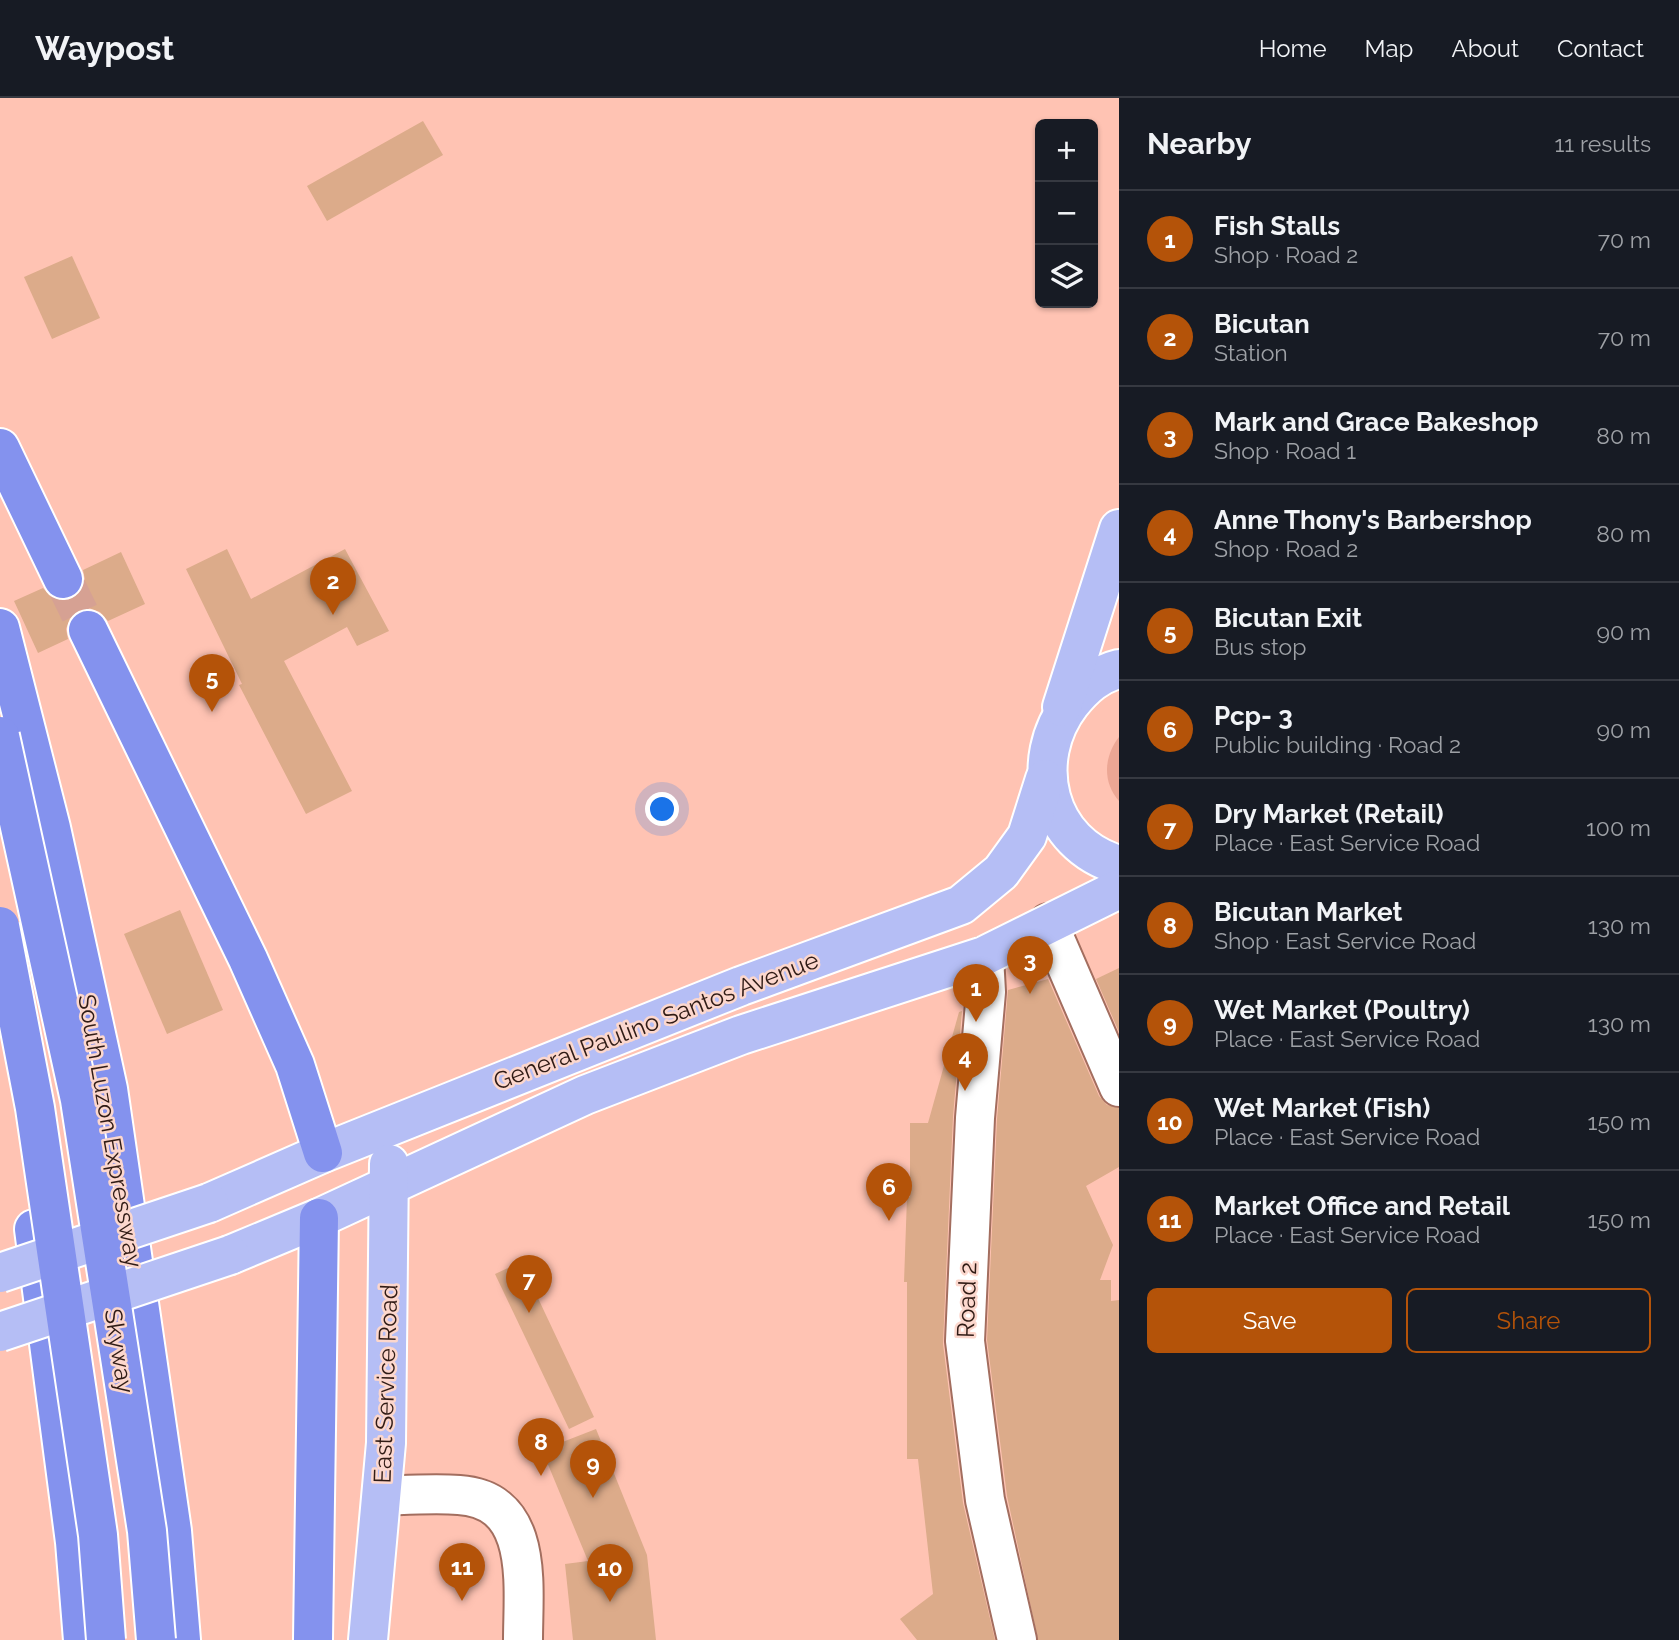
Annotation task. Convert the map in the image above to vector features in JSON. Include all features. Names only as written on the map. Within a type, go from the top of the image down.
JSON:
[{"type":"highway","points":[[0,448],[63,579]]},
{"type":"highway","name":"South Luzon Expressway","points":[[0,628],[51,828],[108,1089],[173,1531],[181,1640]]},
{"type":"highway","points":[[88,630],[248,959],[295,1065],[323,1153]]},
{"type":"highway","name":"Skyway","points":[[0,736],[80,1100],[147,1531],[156,1640]]},
{"type":"highway","name":"Skyway","points":[[0,926],[37,1121],[98,1535],[106,1640]]},
{"type":"highway","points":[[0,1016],[21,1126],[75,1542],[83,1640]]},
{"type":"highway","points":[[313,1640],[319,1218]]},
{"type":"main road","points":[[1058,720],[1119,529]]},
{"type":"main road","points":[[1058,720],[1085,686],[1119,669]]},
{"type":"main road","name":"General Paulino Santos Avenue","points":[[0,1273],[209,1203],[386,1127],[741,986],[961,905],[1000,872],[1027,836],[1045,779],[1049,748],[1058,720]]},
{"type":"main road","points":[[1045,779],[1056,812],[1076,841],[1105,861],[1119,865]]},
{"type":"main road","name":"General Paulino Santos Avenue","points":[[0,1332],[230,1255],[319,1218],[564,1105],[741,1035],[984,956],[1119,889]]},
{"type":"main road","name":"East Service Road","points":[[368,1640],[382,1496],[390,1313],[390,1186],[386,1127]]},
{"type":"main road","points":[[319,1218],[323,1153]]},
{"type":"street","points":[[1048,923],[1119,1087]]},
{"type":"street","name":"Road 2","points":[[984,956],[986,992],[975,1118],[965,1341],[971,1408],[985,1500],[1017,1640]]},
{"type":"street","points":[[382,1496],[461,1495],[489,1502],[503,1514],[516,1534],[523,1563],[523,1640]]},
{"type":"shaded area","points":[[1119,737],[1119,801],[1110,786],[1107,769],[1110,752]]},
{"type":"building","points":[[423,121],[443,155],[327,221],[307,186]]},
{"type":"building","points":[[72,256],[100,318],[52,339],[24,277]]},
{"type":"building","points":[[227,549],[251,599],[345,549],[389,631],[357,646],[347,627],[284,661],[352,791],[306,814],[239,685],[242,684],[186,569]]},
{"type":"building","points":[[121,552],[145,604],[108,621],[100,612],[89,608],[79,610],[70,618],[66,629],[68,639],[38,653],[14,601],[43,588],[51,597],[62,601],[72,599],[81,591],[85,580],[83,570]]},
{"type":"building","points":[[180,910],[223,1010],[167,1034],[124,934]]},
{"type":"building","points":[[1119,968],[1119,1032],[1096,979]]},
{"type":"building","points":[[1048,979],[1099,1096],[1107,1105],[1119,1108],[1119,1167],[1086,1186],[1113,1245],[1100,1280],[1111,1280],[1111,1301],[1119,1300],[1119,1640],[1038,1640],[1007,1496],[987,1340],[997,1119],[1008,990]]},
{"type":"building","points":[[962,1011],[953,1117],[943,1344],[963,1503],[995,1640],[917,1640],[900,1619],[933,1594],[918,1459],[907,1459],[907,1282],[904,1282],[907,1197],[910,1197],[910,1123],[928,1123],[959,1012]]},
{"type":"building","points":[[521,1262],[594,1417],[569,1429],[495,1274]]},
{"type":"building","points":[[596,1429],[647,1555],[656,1640],[573,1640],[565,1564],[588,1561],[542,1450]]},
{"type":"tunnel","points":[[63,579],[88,630]]},
{"type":"place","name":"Bicutan","points":[[333,615]]},
{"type":"place","name":"Bicutan Exit","points":[[212,712]]},
{"type":"place","name":"Mark and Grace Bakeshop","points":[[1030,994]]},
{"type":"place","name":"Fish Stalls","points":[[976,1022]]},
{"type":"place","name":"Anne Thony's Barbershop","points":[[965,1091]]},
{"type":"place","name":"Pcp- 3","points":[[889,1221]]},
{"type":"place","name":"Dry Market (Retail)","points":[[529,1313]]},
{"type":"place","name":"Bicutan Market","points":[[541,1476]]},
{"type":"place","name":"Wet Market (Poultry)","points":[[593,1498]]},
{"type":"place","name":"Market Office and Retail","points":[[462,1601]]},
{"type":"place","name":"Wet Market (Fish)","points":[[610,1602]]}]
